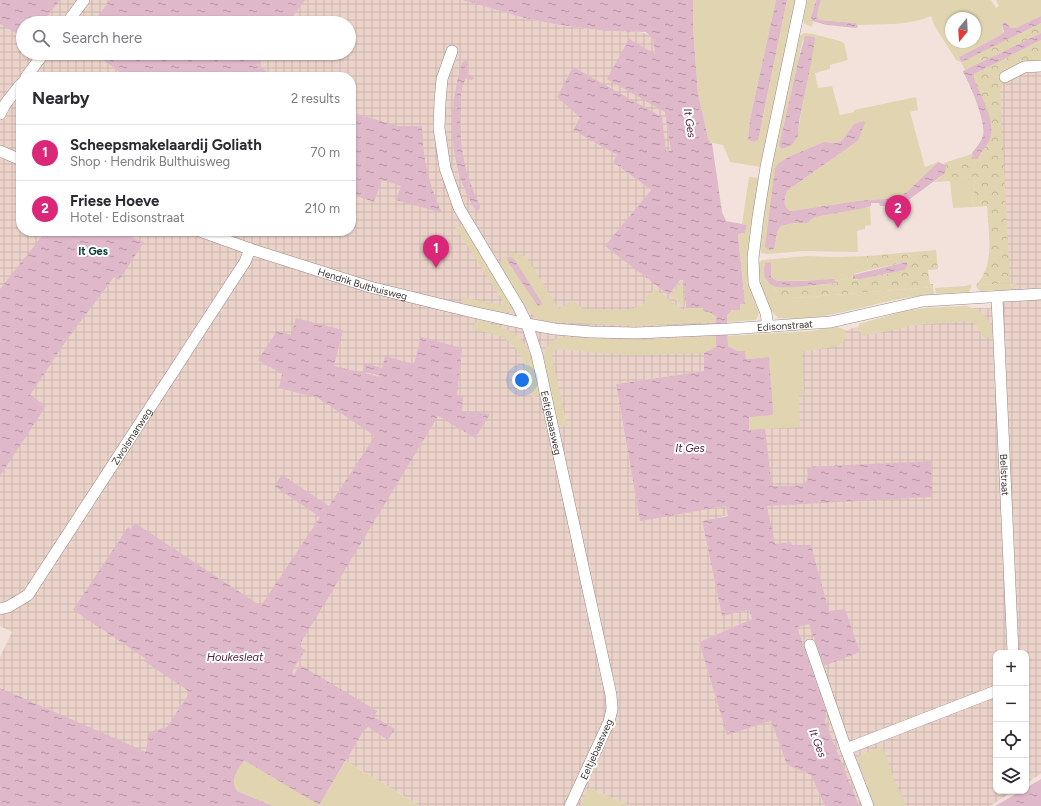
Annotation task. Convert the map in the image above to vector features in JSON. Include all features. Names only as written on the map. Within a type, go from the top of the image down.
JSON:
[{"type":"street","points":[[72,16],[84,0]]},
{"type":"street","points":[[768,327],[766,313],[754,283],[753,258],[766,167],[801,0]]},
{"type":"street","name":"Eeltjebaasweg","points":[[452,51],[442,79],[440,102],[439,128],[445,168],[459,208],[518,306],[527,324],[537,355],[611,695],[612,709],[609,722],[570,806]]},
{"type":"street","points":[[30,72],[39,60]]},
{"type":"street","points":[[1005,77],[1024,68],[1041,66]]},
{"type":"street","points":[[0,114],[16,90]]},
{"type":"street","points":[[0,151],[16,158]]},
{"type":"street","name":"Hendrik Bulthuisweg","points":[[214,236],[370,287],[527,324]]},
{"type":"street","name":"Zwolsmanweg","points":[[0,609],[8,608],[28,595],[245,262],[250,249]]},
{"type":"street","name":"Edisonstraat","points":[[527,324],[584,331],[636,333],[768,327],[831,322],[923,301],[1041,294]]},
{"type":"street","name":"Bellstraat","points":[[996,297],[1013,650]]},
{"type":"street","points":[[810,645],[846,749],[868,806]]},
{"type":"street","points":[[846,749],[993,692]]},
{"type":"shaded area","points":[[0,0],[462,0],[525,18],[554,24],[606,31],[640,32],[650,35],[653,39],[655,54],[607,78],[666,112],[671,151],[666,151],[580,117],[573,129],[617,155],[613,162],[651,190],[606,246],[669,295],[680,280],[684,280],[716,316],[716,347],[704,371],[616,384],[640,520],[726,506],[728,515],[702,522],[722,615],[749,610],[752,619],[699,642],[727,734],[771,721],[787,765],[811,775],[825,806],[630,806],[589,788],[580,806],[420,806],[346,761],[237,791],[109,737],[0,688],[0,657],[12,632],[0,626]]},
{"type":"shaded area","points":[[1041,50],[1041,774],[1029,781],[1029,650],[993,650],[993,794],[1009,794],[990,806],[855,806],[783,607],[743,429],[746,372],[838,332],[865,325],[973,308],[991,308],[998,278],[997,166],[988,58]]},
{"type":"green space","points":[[693,0],[776,0],[750,119],[748,140],[754,142],[763,117],[787,0],[797,0],[760,167],[730,162],[723,145],[709,142],[698,94],[693,29]]},
{"type":"green space","points":[[807,0],[816,0],[811,18],[813,22],[812,27],[805,24],[803,20]]},
{"type":"green space","points":[[821,0],[991,0],[996,8],[999,6],[996,0],[1041,0],[1041,16],[1016,28],[1011,28],[1005,22],[1002,24],[1003,34],[981,46],[981,12],[945,12],[945,42],[934,25],[931,16],[904,23],[857,25],[856,23],[819,20],[818,13]]},
{"type":"green space","points":[[1041,23],[1041,33],[965,70],[961,62]]},
{"type":"green space","points":[[805,33],[813,34],[844,43],[848,60],[830,65],[830,69],[815,73],[818,88],[832,86],[840,115],[854,112],[854,110],[916,97],[918,110],[910,112],[925,167],[938,162],[908,191],[897,198],[857,201],[791,211],[785,205],[788,190],[852,145],[857,140],[864,122],[854,124],[843,139],[838,143],[824,142],[788,157],[779,163],[776,244],[777,232],[781,226],[794,223],[807,223],[815,217],[870,207],[871,225],[865,226],[865,229],[857,231],[858,252],[804,251],[768,254],[762,253],[760,250],[770,172],[799,36]],"holes":[[[803,39],[811,64],[797,136],[791,146],[782,149],[779,146]]]},
{"type":"green space","points":[[1041,40],[1041,60],[1023,61],[1001,74],[1003,84],[1000,90],[1010,283],[976,285],[982,277],[989,258],[987,206],[975,207],[973,204],[975,185],[974,178],[969,175],[964,178],[954,178],[944,172],[946,169],[944,163],[972,154],[973,158],[978,159],[990,137],[990,122],[968,78]]},
{"type":"green space","points":[[948,48],[976,48],[959,57],[961,62],[956,60]]},
{"type":"green space","points":[[944,172],[954,178],[964,178],[969,175],[974,178],[975,185],[973,204],[975,207],[953,208],[950,181],[934,182],[942,176]]},
{"type":"green space","points":[[749,177],[759,178],[748,276],[749,286],[759,313],[756,320],[727,322],[727,315],[740,304],[745,304],[738,234],[745,233],[747,225],[742,224]]},
{"type":"green space","points":[[454,225],[467,229],[512,304],[512,308],[509,311],[505,313],[465,304],[462,300],[462,297],[502,305],[504,303]]},
{"type":"green space","points":[[936,250],[938,269],[928,270],[930,284],[933,284],[933,287],[795,298],[785,296],[773,286],[808,286],[835,283],[836,281],[853,277],[854,280],[886,274],[905,269],[902,263],[869,270],[867,256]]},
{"type":"green space","points":[[513,253],[523,255],[527,258],[559,309],[573,300],[583,309],[616,310],[632,308],[647,302],[644,299],[655,289],[683,310],[685,307],[670,296],[682,281],[684,305],[686,308],[703,308],[703,311],[709,312],[716,316],[716,322],[633,326],[543,321],[529,312],[518,297],[500,266],[501,260]]},
{"type":"green space","points":[[807,256],[867,256],[869,270],[854,274],[853,277],[836,281],[777,281],[771,277],[771,263],[766,262],[766,281],[773,286],[776,291],[795,298],[933,287],[934,294],[897,299],[818,317],[791,319],[778,318],[770,309],[759,283],[758,264],[762,260]]},
{"type":"green space","points":[[1017,283],[1013,289],[981,291],[976,285]]},
{"type":"green space","points":[[971,284],[969,292],[936,294],[935,288],[966,286]]},
{"type":"green space","points":[[966,306],[981,313],[989,321],[992,337],[984,338],[975,324],[968,321],[916,325],[863,336],[858,330],[859,324],[905,311],[926,308]]},
{"type":"green space","points":[[480,321],[508,331],[517,336],[524,343],[532,362],[539,391],[538,395],[532,398],[526,371],[520,354],[508,341],[496,335],[472,330],[474,324]]},
{"type":"green space","points":[[837,327],[843,329],[846,333],[845,339],[840,345],[802,352],[804,394],[799,395],[800,427],[749,430],[749,416],[773,415],[769,357],[746,359],[738,351],[728,346],[728,336],[811,331]]},
{"type":"green space","points":[[716,336],[716,347],[704,353],[631,355],[556,349],[553,352],[552,357],[567,426],[562,426],[557,422],[544,359],[545,351],[548,345],[554,340],[562,337],[639,340]]},
{"type":"green space","points":[[882,746],[906,806],[875,806],[857,757]]},
{"type":"green space","points":[[244,760],[319,804],[346,761],[420,806],[273,806],[237,791],[234,778]]},
{"type":"green space","points":[[589,788],[630,806],[580,806]]},
{"type":"water","points":[[0,0],[60,0],[47,16],[16,16],[16,33],[0,24]]},
{"type":"water","points":[[110,0],[305,0],[293,16],[98,16]]},
{"type":"water","name":"It Ges","points":[[462,0],[693,0],[693,29],[698,94],[709,142],[712,143],[722,212],[726,221],[747,225],[745,233],[738,234],[745,304],[740,304],[740,310],[732,310],[727,315],[728,346],[738,351],[745,351],[746,359],[769,357],[773,415],[749,417],[749,430],[765,429],[772,486],[790,486],[805,483],[808,475],[807,467],[931,461],[932,497],[767,506],[775,544],[791,542],[792,545],[811,545],[829,611],[845,609],[860,652],[824,666],[809,624],[797,627],[826,711],[825,722],[859,806],[825,806],[811,775],[787,765],[771,721],[727,735],[699,642],[752,619],[749,610],[722,616],[702,521],[728,516],[726,506],[640,521],[616,384],[704,371],[704,353],[716,347],[716,316],[709,312],[703,311],[703,308],[686,308],[684,280],[680,280],[669,295],[605,246],[651,190],[613,162],[617,155],[573,130],[580,117],[557,97],[573,67],[662,117],[666,151],[671,151],[665,112],[607,79],[629,39],[655,54],[653,39],[646,32],[606,31],[554,24],[525,18]]},
{"type":"water","points":[[776,0],[787,0],[758,140],[754,142],[748,140],[750,119]]},
{"type":"water","points":[[816,0],[821,0],[818,13],[819,20],[856,23],[858,27],[827,25],[812,21],[811,18]]},
{"type":"water","points":[[1041,16],[1041,23],[961,62],[959,57],[976,48],[981,48],[981,45],[1001,35],[1004,32],[1002,24],[1005,22],[1011,28],[1016,28]]},
{"type":"water","points":[[1041,33],[1041,40],[974,74],[975,82],[989,114],[991,129],[990,138],[978,159],[973,159],[972,153],[981,140],[983,129],[977,103],[963,71]]},
{"type":"water","points":[[805,36],[814,37],[815,39],[799,122],[798,136],[791,146],[782,149],[779,146]]},
{"type":"water","points":[[103,60],[261,60],[258,65],[267,72],[119,72]]},
{"type":"water","points":[[465,60],[468,62],[467,74],[473,76],[474,79],[471,80],[466,78],[463,86],[461,96],[460,129],[466,168],[474,194],[480,206],[479,210],[476,211],[460,176],[455,157],[453,138],[452,119],[454,100],[462,63]]},
{"type":"water","points":[[356,114],[397,126],[422,126],[427,170],[433,191],[442,213],[396,200],[401,186],[382,180],[374,202],[356,196]]},
{"type":"water","points":[[864,121],[865,123],[858,140],[788,190],[785,204],[788,209],[791,211],[857,201],[897,198],[908,191],[938,162],[946,165],[944,174],[907,201],[889,206],[880,206],[879,203],[871,203],[871,206],[865,208],[815,217],[807,223],[794,223],[781,226],[777,232],[774,249],[769,250],[765,247],[775,168],[779,163],[788,157],[824,142],[838,143],[843,139],[854,124]]},
{"type":"water","points":[[42,236],[128,236],[144,242],[119,280],[114,277],[68,338],[30,395],[46,406],[0,476],[0,289]]},
{"type":"water","points":[[509,257],[514,259],[542,303],[541,305],[538,306],[522,283],[507,260]]},
{"type":"water","points":[[766,262],[771,263],[771,277],[777,281],[834,279],[836,281],[835,283],[803,286],[773,286],[768,282],[765,276],[764,269]]},
{"type":"water","points":[[906,262],[908,264],[904,270],[861,279],[853,279],[853,275]]},
{"type":"water","name":"Houkesleat","points":[[296,318],[343,330],[334,366],[381,377],[363,371],[364,363],[382,368],[385,356],[414,364],[421,337],[462,348],[457,395],[463,396],[462,411],[490,414],[475,438],[438,416],[298,645],[305,650],[291,673],[294,675],[299,666],[302,666],[377,711],[374,717],[395,729],[388,740],[368,727],[364,730],[319,805],[244,760],[234,779],[237,791],[273,806],[0,806],[0,688],[146,752],[149,732],[167,727],[190,692],[144,661],[145,658],[73,610],[128,527],[131,530],[135,523],[261,606],[320,517],[274,486],[282,475],[329,506],[375,436],[318,398],[279,388],[282,374],[258,360],[277,331],[291,335]]},
{"type":"water","points":[[1041,779],[1041,806],[995,806],[1016,794],[1029,794],[1029,786]]},
{"type":"place","name":"Friese Hoeve","points":[[898,228]]},
{"type":"place","name":"Scheepsmakelaardij Goliath","points":[[436,268]]},
{"type":"district","name":"It Ges","points":[[93,251]]}]
